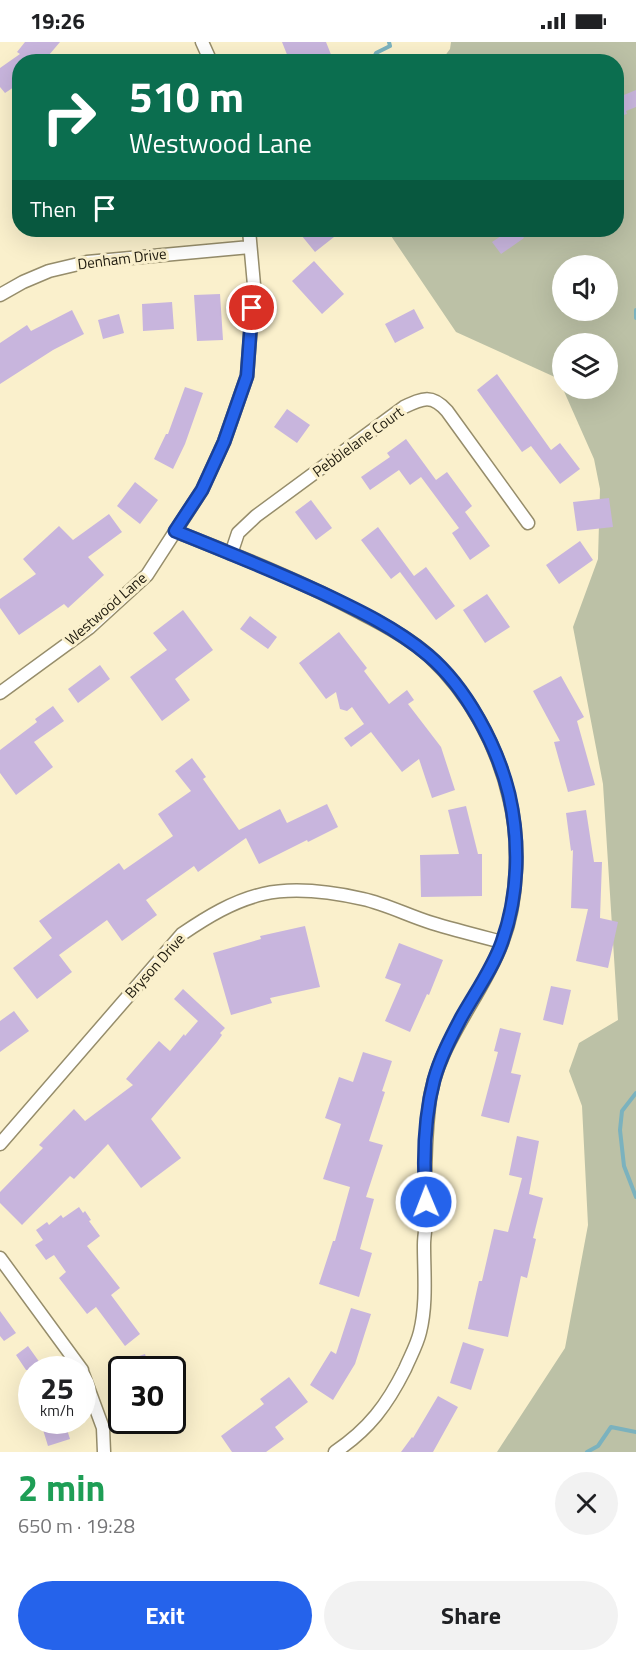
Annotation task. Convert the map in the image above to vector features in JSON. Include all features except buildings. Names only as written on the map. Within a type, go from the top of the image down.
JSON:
[{"type":"street","name":"Westwood Lane","points":[[0,693],[89,628],[147,575],[202,490],[224,442],[247,376],[254,285],[249,237]]},
{"type":"street","name":"Denham Drive","points":[[0,295],[49,271],[87,262],[250,247]]},
{"type":"street","name":"Pebblelane Court","points":[[231,554],[238,534],[256,516],[404,407],[429,399],[438,401],[447,411],[528,523]]},
{"type":"street","points":[[175,531],[347,605],[407,639],[430,656],[473,709],[494,749],[514,817],[517,848],[514,882],[502,942],[442,1058],[434,1078],[429,1104],[425,1189],[427,1215],[424,1233],[421,1330],[391,1396],[364,1430],[335,1452]]},
{"type":"street","name":"Bryson Drive","points":[[0,1144],[182,934],[208,916],[235,903],[262,894],[281,891],[331,894],[364,899],[432,923],[502,942]]},
{"type":"street","points":[[0,1258],[72,1356]]},
{"type":"street","points":[[96,1409],[103,1428],[104,1452]]},
{"type":"green space","points":[[451,42],[636,42],[636,1452],[497,1452],[565,1348],[588,1225],[582,1106],[569,1071],[579,1043],[618,1020],[603,784],[573,627],[598,559],[600,489],[594,459],[567,399],[618,399],[618,333],[552,333],[552,376],[456,332],[392,237],[624,237],[624,54],[446,54]]},
{"type":"waterway","points":[[376,54],[390,46],[389,42]]},
{"type":"waterway","points":[[636,310],[636,318]]},
{"type":"waterway","points":[[636,1093],[622,1111],[620,1130],[624,1166],[636,1197]]},
{"type":"waterway","points":[[587,1452],[598,1446],[611,1427],[636,1432]]},
{"type":"route","points":[[252,308],[247,376],[224,442],[202,490],[175,531],[347,605],[407,639],[430,656],[473,709],[494,749],[514,817],[517,848],[514,882],[502,942],[460,1020],[434,1078],[429,1104],[426,1202]]}]
